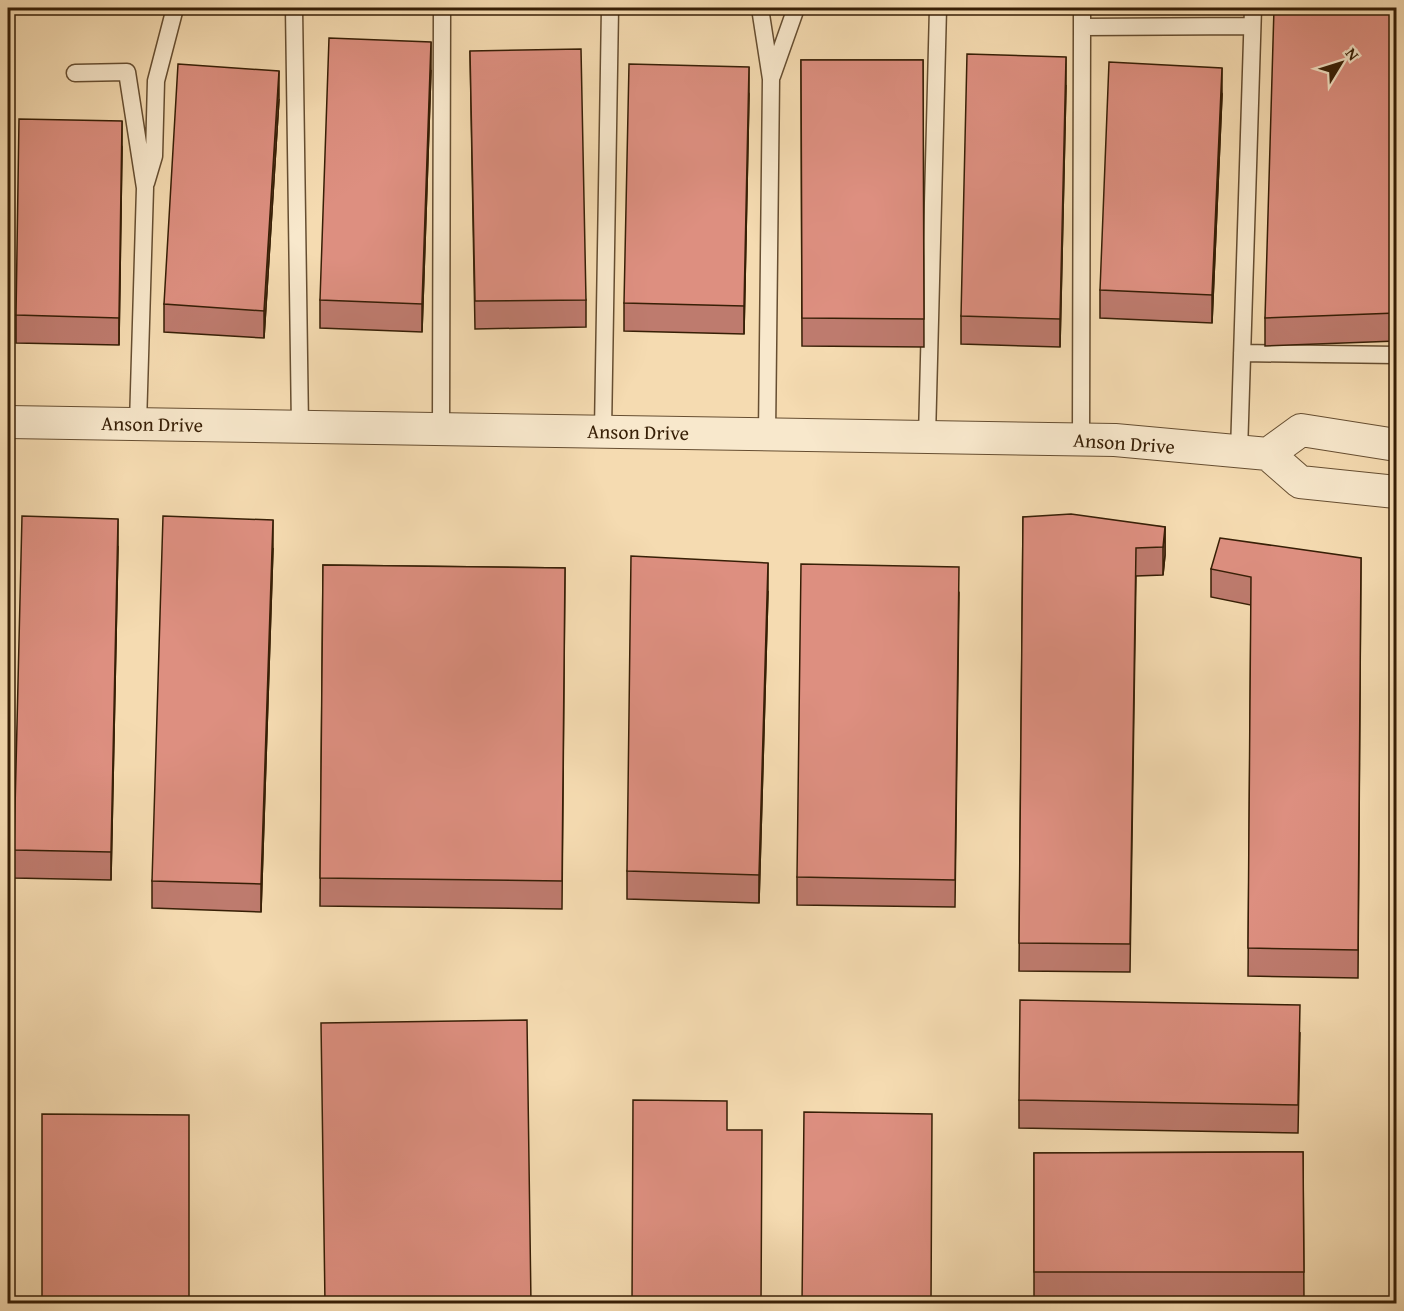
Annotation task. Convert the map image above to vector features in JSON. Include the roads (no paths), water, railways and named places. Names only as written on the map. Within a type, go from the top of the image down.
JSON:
[{"type":"street","name":"Anson Drive","points":[[8,422],[1081,439],[1253,453]]},
{"type":"street","points":[[1253,453],[1301,430],[1396,445]]},
{"type":"street","points":[[1253,453],[1300,482],[1396,492]]},
{"type":"lane","points":[[145,188],[154,156],[156,81],[175,8]]},
{"type":"lane","points":[[294,8],[300,427]]},
{"type":"lane","points":[[441,429],[442,8]]},
{"type":"lane","points":[[603,432],[610,8]]},
{"type":"lane","points":[[760,8],[771,79],[767,434]]},
{"type":"lane","points":[[771,79],[796,8]]},
{"type":"lane","points":[[927,437],[939,8]]},
{"type":"lane","points":[[1081,439],[1082,8]]},
{"type":"lane","points":[[1253,8],[1242,353],[1253,453]]},
{"type":"lane","points":[[1082,27],[1252,26]]},
{"type":"lane","points":[[75,73],[127,72],[145,188],[138,424]]},
{"type":"lane","points":[[1242,353],[1396,355]]}]
